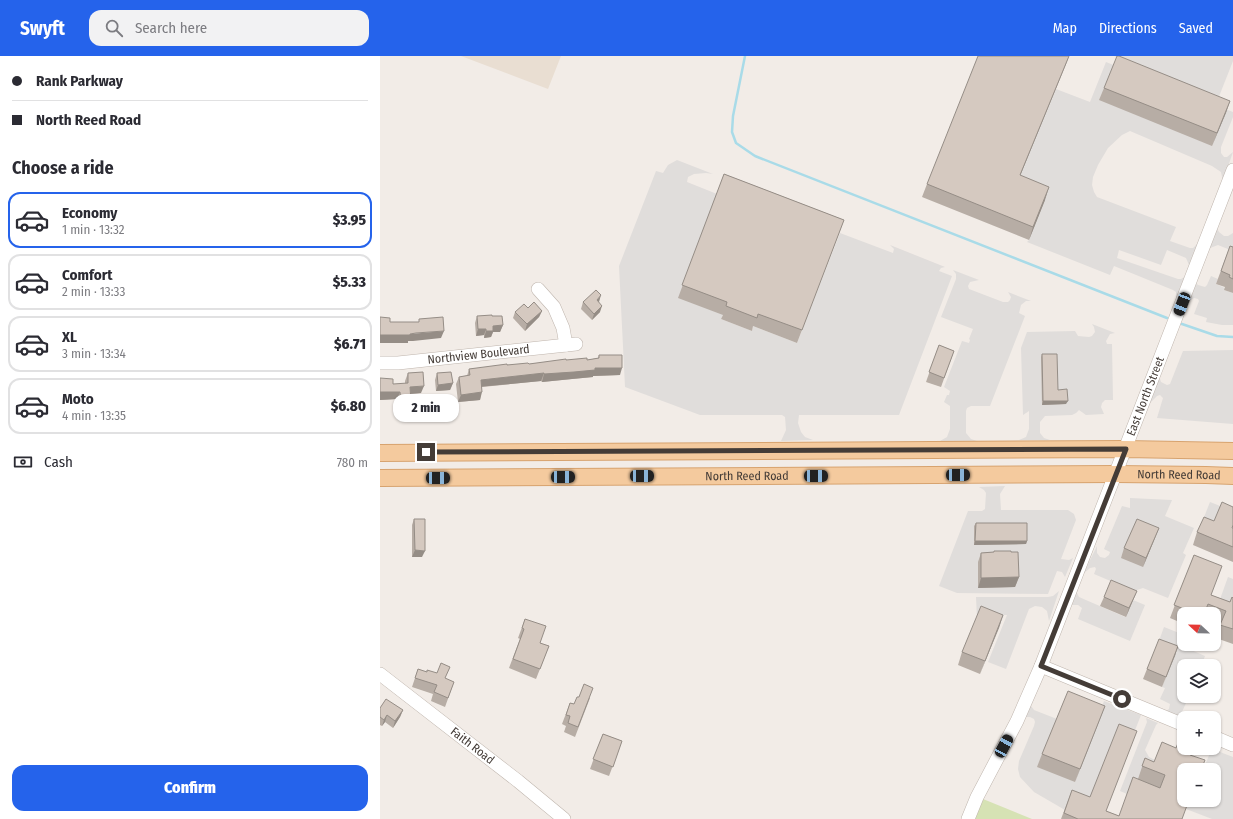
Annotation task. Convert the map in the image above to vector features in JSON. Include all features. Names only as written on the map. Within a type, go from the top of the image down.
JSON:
[{"type":"main road","name":"North Reed Road","points":[[380,453],[1126,449],[1233,451]]},
{"type":"main road","name":"North Reed Road","points":[[380,478],[1116,474],[1233,476]]},
{"type":"street","name":"East North Street","points":[[968,819],[977,797],[1017,721],[1041,666],[1233,170]]},
{"type":"street","name":"Northview Boulevard","points":[[380,363],[398,363],[571,344],[554,307],[538,290]]},
{"type":"street","points":[[1041,666],[1177,722]]},
{"type":"street","name":"Faith Road","points":[[380,674],[500,767],[564,819]]},
{"type":"street","points":[[1221,740],[1233,745]]},
{"type":"shaded area","points":[[461,56],[561,56],[548,89]]},
{"type":"shaded area","points":[[1114,56],[1233,56],[1233,61],[1218,99]]},
{"type":"shaded area","points":[[1106,62],[1233,112],[1233,117],[1221,147],[1221,153],[1224,157],[1227,157],[1233,152],[1222,184],[1221,172],[1212,166],[1130,131],[1122,135],[1108,148],[1093,177],[1092,185],[1097,197],[1176,227],[1170,241],[1190,248],[1193,248],[1199,242],[1189,265],[1186,258],[1167,250],[1161,265],[1119,250],[1117,258],[1178,279],[1186,276],[1176,301],[1176,292],[1173,290],[1114,266],[1110,275],[1027,242],[1029,240],[1015,188],[1056,89],[1090,102]]},
{"type":"shaded area","points":[[677,160],[713,174],[694,174],[688,177],[687,182],[717,194],[723,315],[721,319],[752,331],[753,326],[797,343],[840,233],[893,253],[894,249],[890,245],[945,267],[941,268],[939,271],[952,276],[899,415],[799,415],[798,423],[801,432],[805,437],[813,440],[781,441],[786,430],[785,417],[782,415],[700,415],[625,387],[619,266],[656,171],[663,173],[668,165]]},
{"type":"shaded area","points":[[1216,226],[1219,232],[1224,236],[1228,236],[1233,233],[1233,251],[1218,245],[1210,248],[1206,252]]},
{"type":"shaded area","points":[[953,270],[979,280],[970,282],[968,286],[969,289],[1003,302],[1008,302],[1010,300],[1011,297],[1008,292],[1031,301],[1026,301],[1021,305],[1019,313],[1025,316],[990,406],[971,406],[967,408],[966,433],[971,439],[977,441],[940,441],[947,437],[950,429],[950,406],[944,402],[950,391],[944,387],[962,341],[969,343],[973,329],[941,317],[956,279],[956,274]]},
{"type":"shaded area","points":[[1211,276],[1218,279],[1216,284],[1225,288],[1224,290],[1233,293],[1233,325],[1222,325],[1206,322],[1207,318],[1194,314],[1199,301],[1198,299],[1194,298],[1187,302],[1196,283],[1205,287]]},
{"type":"shaded area","points":[[1092,324],[1115,333],[1110,334],[1106,341],[1107,344],[1112,344],[1113,400],[1105,400],[1102,403],[1101,407],[1104,414],[1086,415],[1079,410],[1072,415],[1045,416],[1040,422],[1040,433],[1044,438],[1050,440],[1019,440],[1026,437],[1029,429],[1029,411],[1023,415],[1021,348],[1027,332],[1075,331],[1078,336],[1089,337],[1095,332]]},
{"type":"shaded area","points":[[1233,350],[1233,424],[1157,418],[1163,398],[1160,395],[1157,396],[1150,403],[1159,376],[1161,382],[1167,385],[1170,384],[1183,351]]},
{"type":"shaded area","points":[[1005,486],[1000,494],[1001,510],[1068,510],[1074,514],[1076,520],[1061,559],[1069,560],[1073,558],[1065,577],[1062,572],[1057,571],[1048,594],[957,593],[939,586],[968,511],[982,511],[985,509],[986,493],[979,487]]},
{"type":"shaded area","points":[[1130,498],[1172,500],[1165,516],[1194,528],[1183,553],[1186,555],[1168,598],[1143,588],[1134,591],[1094,574],[1096,569],[1095,567],[1090,568],[1083,574],[1097,546],[1097,553],[1100,557],[1105,558],[1109,555],[1110,552],[1104,549],[1122,506],[1130,508]]},
{"type":"shaded area","points":[[1210,502],[1233,511],[1209,534],[1199,530]]},
{"type":"shaded area","points":[[1228,577],[1233,579],[1233,612],[1219,602]]},
{"type":"shaded area","points":[[1059,591],[1049,621],[1047,611],[1042,607],[1035,606],[1029,609],[1006,669],[988,662],[1007,615],[1004,615],[999,628],[977,619],[976,597],[1048,597],[1053,596]]},
{"type":"shaded area","points":[[1076,591],[1079,597],[1125,617],[1133,600],[1145,605],[1130,641],[1078,619],[1082,608],[1078,605],[1071,605]]},
{"type":"shaded area","points":[[1164,627],[1177,632],[1177,651],[1194,651],[1205,656],[1204,659],[1177,659],[1177,703],[1186,703],[1182,711],[1177,711],[1177,717],[1165,712],[1169,709],[1170,704],[1160,699],[1165,688],[1162,687],[1175,656],[1156,649]]},
{"type":"shaded area","points":[[1104,701],[1141,715],[1130,743],[1086,810],[1065,810],[1034,792],[1020,777],[1018,769],[1019,761],[1035,722],[1034,719],[1030,717],[1023,719],[1031,702],[1031,706],[1034,710],[1057,719],[1085,755],[1100,719],[1098,718]]},
{"type":"shaded area","points":[[1146,718],[1158,723],[1145,750],[1149,757],[1155,760],[1150,775],[1137,779],[1127,794],[1120,791],[1147,722]]},
{"type":"shaded area","points":[[1221,752],[1233,757],[1233,819],[1212,819],[1186,809],[1187,807],[1221,807],[1221,763],[1206,763],[1209,755],[1221,755]]},
{"type":"green space","points":[[983,799],[1032,819],[974,819]]},
{"type":"building","points":[[978,56],[1069,56],[1020,175],[1049,187],[1033,227],[927,184]]},
{"type":"building","points":[[1117,56],[1230,101],[1217,133],[1104,88]]},
{"type":"building","points":[[724,174],[844,220],[802,330],[758,314],[757,318],[726,306],[727,302],[682,285]]},
{"type":"building","points":[[1230,246],[1233,247],[1233,279],[1229,277],[1230,275],[1221,271]]},
{"type":"building","points":[[596,290],[601,295],[597,300],[602,306],[594,314],[583,302]]},
{"type":"building","points":[[534,302],[542,311],[527,324],[515,312],[524,304],[528,308]]},
{"type":"building","points":[[477,316],[502,316],[503,325],[493,326],[493,331],[478,329]]},
{"type":"building","points":[[380,317],[390,318],[390,322],[419,322],[419,319],[443,317],[444,331],[416,333],[410,335],[380,335]]},
{"type":"building","points":[[939,345],[954,351],[944,378],[929,372]]},
{"type":"building","points":[[1042,354],[1057,354],[1058,390],[1067,389],[1068,401],[1043,401]]},
{"type":"building","points":[[599,355],[622,355],[622,368],[595,368],[595,370],[544,373],[481,380],[482,392],[461,395],[459,377],[470,375],[469,369],[566,359],[587,358],[587,360],[599,358]]},
{"type":"building","points":[[423,372],[424,386],[410,387],[411,402],[401,402],[400,392],[380,392],[380,378],[393,379],[393,384],[408,383],[408,373]]},
{"type":"building","points":[[451,372],[453,383],[438,385],[437,373]]},
{"type":"building","points":[[1222,502],[1233,507],[1233,547],[1197,532],[1204,517],[1214,521]]},
{"type":"building","points":[[414,519],[425,519],[425,551],[415,550]]},
{"type":"building","points":[[1137,519],[1159,528],[1146,558],[1124,548]]},
{"type":"building","points":[[976,523],[1027,523],[1027,541],[975,541]]},
{"type":"building","points":[[994,551],[1018,552],[1019,577],[981,578],[981,553]]},
{"type":"building","points":[[1194,555],[1222,566],[1211,595],[1230,602],[1232,597],[1233,598],[1233,629],[1221,625],[1226,611],[1221,609],[1221,607],[1208,604],[1207,607],[1179,607],[1174,605]]},
{"type":"building","points":[[1111,580],[1137,591],[1129,608],[1104,597]]},
{"type":"building","points":[[981,606],[1003,615],[985,661],[962,652]]},
{"type":"building","points":[[525,619],[546,626],[540,643],[549,646],[540,669],[513,659],[524,629],[522,628]]},
{"type":"building","points":[[1159,639],[1177,646],[1166,677],[1147,669]]},
{"type":"building","points":[[441,663],[450,667],[445,678],[454,682],[448,698],[434,692],[437,685],[415,678],[418,669],[437,673]]},
{"type":"building","points":[[584,684],[593,688],[578,727],[568,723],[570,716],[566,715],[570,703],[574,704],[577,697],[579,697]]},
{"type":"building","points":[[1068,691],[1105,706],[1080,769],[1042,754]]},
{"type":"building","points":[[386,699],[403,710],[395,721],[387,715],[384,720],[380,717],[380,708]]},
{"type":"building","points":[[1119,724],[1137,731],[1106,811],[1119,816],[1133,777],[1160,788],[1165,775],[1142,766],[1145,758],[1154,762],[1162,742],[1176,748],[1177,746],[1177,755],[1190,755],[1205,760],[1204,763],[1177,763],[1177,807],[1186,807],[1182,819],[1078,819],[1064,813],[1072,790],[1090,797]]},
{"type":"building","points":[[603,734],[622,741],[613,767],[593,759]]},
{"type":"waterway","points":[[745,56],[733,116],[732,132],[736,143],[755,156],[1167,318]]},
{"type":"waterway","points":[[1182,324],[1217,336],[1233,337]]},
{"type":"route","points":[[426,452],[1126,449],[1041,666],[1122,699]]}]
